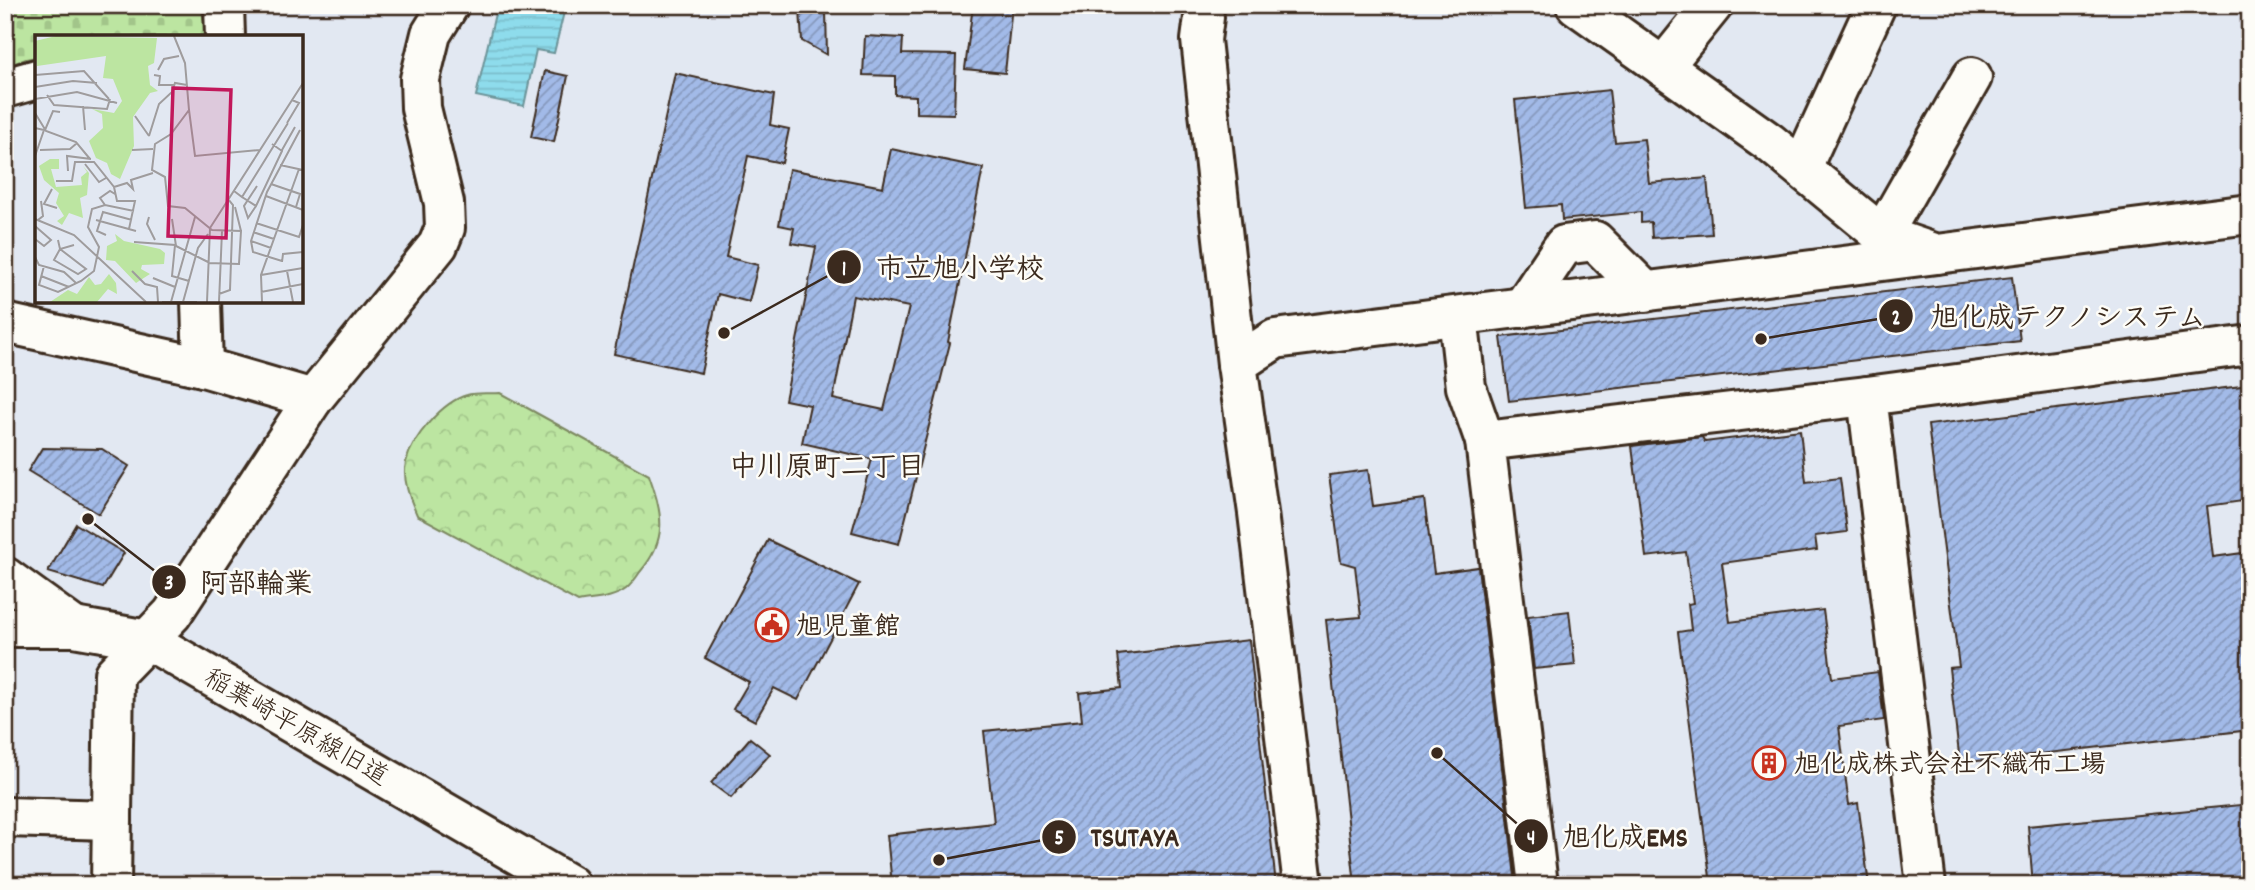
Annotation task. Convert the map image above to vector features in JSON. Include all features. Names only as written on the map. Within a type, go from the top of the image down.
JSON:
[{"type":"street","points":[[224,5],[225,35]]},
{"type":"street","points":[[111,885],[114,674],[172,614],[313,399],[438,246],[444,228],[444,203],[421,108],[420,79],[431,34],[449,5]]},
{"type":"street","points":[[1576,5],[1802,167],[1882,235],[1937,254]]},
{"type":"street","points":[[1663,67],[1713,5]]},
{"type":"street","points":[[1802,167],[1876,5]]},
{"type":"street","points":[[1203,18],[1201,40],[1237,364],[1260,527],[1303,885]]},
{"type":"street","points":[[1882,235],[1972,77]]},
{"type":"street","points":[[5,88],[35,80]]},
{"type":"street","points":[[1237,364],[1275,339],[2250,214]]},
{"type":"street","points":[[1522,308],[1564,245],[1595,242],[1646,292]]},
{"type":"street","points":[[201,303],[203,367]]},
{"type":"street","points":[[1458,316],[1466,387],[1485,441],[1538,885]]},
{"type":"street","points":[[5,323],[57,317],[203,367],[313,399]]},
{"type":"street","points":[[1485,441],[1867,396],[2250,345]]},
{"type":"street","points":[[1867,396],[1926,885]]},
{"type":"street","points":[[5,577],[74,627]]},
{"type":"street","name":"稲葉崎平原線旧道","points":[[5,627],[74,627],[148,640],[570,885]]},
{"type":"street","points":[[5,817],[112,820]]},
{"type":"green space","points":[[5,5],[201,5],[207,35],[35,35],[35,57],[5,67]]},
{"type":"green space","points":[[500,393],[649,475],[660,514],[659,537],[649,560],[626,589],[609,597],[578,602],[417,515],[407,489],[405,469],[409,453],[421,432],[438,413],[457,399],[471,394]]},
{"type":"water","points":[[497,5],[531,5],[564,12],[554,53],[536,50],[524,106],[476,96]]},
{"type":"building","points":[[973,5],[1012,5],[1005,73],[965,69]]},
{"type":"building","points":[[800,10],[826,11],[827,55],[802,41]]},
{"type":"building","points":[[865,36],[903,38],[902,54],[956,55],[954,114],[916,113],[916,96],[895,95],[895,76],[863,75]]},
{"type":"building","points":[[545,71],[568,76],[554,142],[531,137]]},
{"type":"building","points":[[675,73],[774,95],[770,125],[789,129],[782,163],[748,156],[726,257],[758,265],[749,302],[718,294],[701,373],[614,354]]},
{"type":"building","points":[[1609,90],[1615,142],[1644,139],[1649,183],[1707,178],[1712,234],[1652,238],[1651,222],[1641,223],[1641,212],[1562,220],[1561,205],[1526,208],[1515,100]]},
{"type":"building","points":[[891,149],[983,168],[948,342],[950,343],[899,544],[852,532],[872,459],[802,443],[810,405],[785,400],[816,247],[791,243],[794,228],[779,225],[789,169],[883,187]],"holes":[[[853,296],[909,307],[884,410],[833,399]]]},
{"type":"building","points":[[2012,277],[2020,341],[1509,401],[1501,337]]},
{"type":"building","points":[[2250,385],[2250,438],[2247,439],[2250,500],[2207,506],[2213,557],[2250,552],[2250,730],[1960,763],[1949,668],[1959,667],[1928,425]]},
{"type":"building","name":"旭化成株式会社不織布工場","points":[[1800,430],[1806,482],[1840,478],[1847,532],[1815,536],[1817,550],[1722,563],[1730,622],[1823,610],[1832,678],[1878,672],[1884,720],[1839,726],[1849,805],[1858,803],[1869,885],[1711,885],[1678,632],[1691,630],[1688,604],[1693,603],[1686,552],[1646,557],[1632,446],[1702,437],[1705,442]]},
{"type":"building","points":[[42,448],[102,449],[129,466],[99,514],[28,471]]},
{"type":"building","points":[[1368,470],[1373,506],[1424,499],[1434,573],[1478,567],[1516,885],[1355,885],[1326,620],[1361,617],[1355,566],[1341,562],[1329,475]]},
{"type":"building","points":[[76,524],[124,553],[103,588],[48,572]]},
{"type":"building","points":[[768,540],[859,584],[798,700],[774,688],[755,721],[733,709],[749,682],[705,658]]},
{"type":"building","points":[[1569,611],[1575,665],[1534,669],[1528,616]]},
{"type":"building","points":[[1249,640],[1276,885],[892,885],[887,835],[994,823],[984,731],[1082,721],[1079,693],[1122,688],[1118,655]]},
{"type":"building","points":[[750,738],[770,754],[731,798],[711,783]]},
{"type":"building","points":[[2250,804],[2250,885],[2033,885],[2028,826]]},
{"type":"place","name":"市立旭小学校","points":[[724,333]]},
{"type":"place","name":"旭化成テクノシステム","points":[[1761,339]]},
{"type":"place","name":"阿部輪業","points":[[88,519]]},
{"type":"place","name":"旭児童館","points":[[772,625]]},
{"type":"place","name":"旭化成EMS","points":[[1437,753]]},
{"type":"place","name":"旭化成株式会社不織布工場","points":[[1769,763]]},
{"type":"place","name":"TSUTAYA","points":[[939,860]]},
{"type":"district","name":"中川原町二丁目","points":[[827,465]]}]
